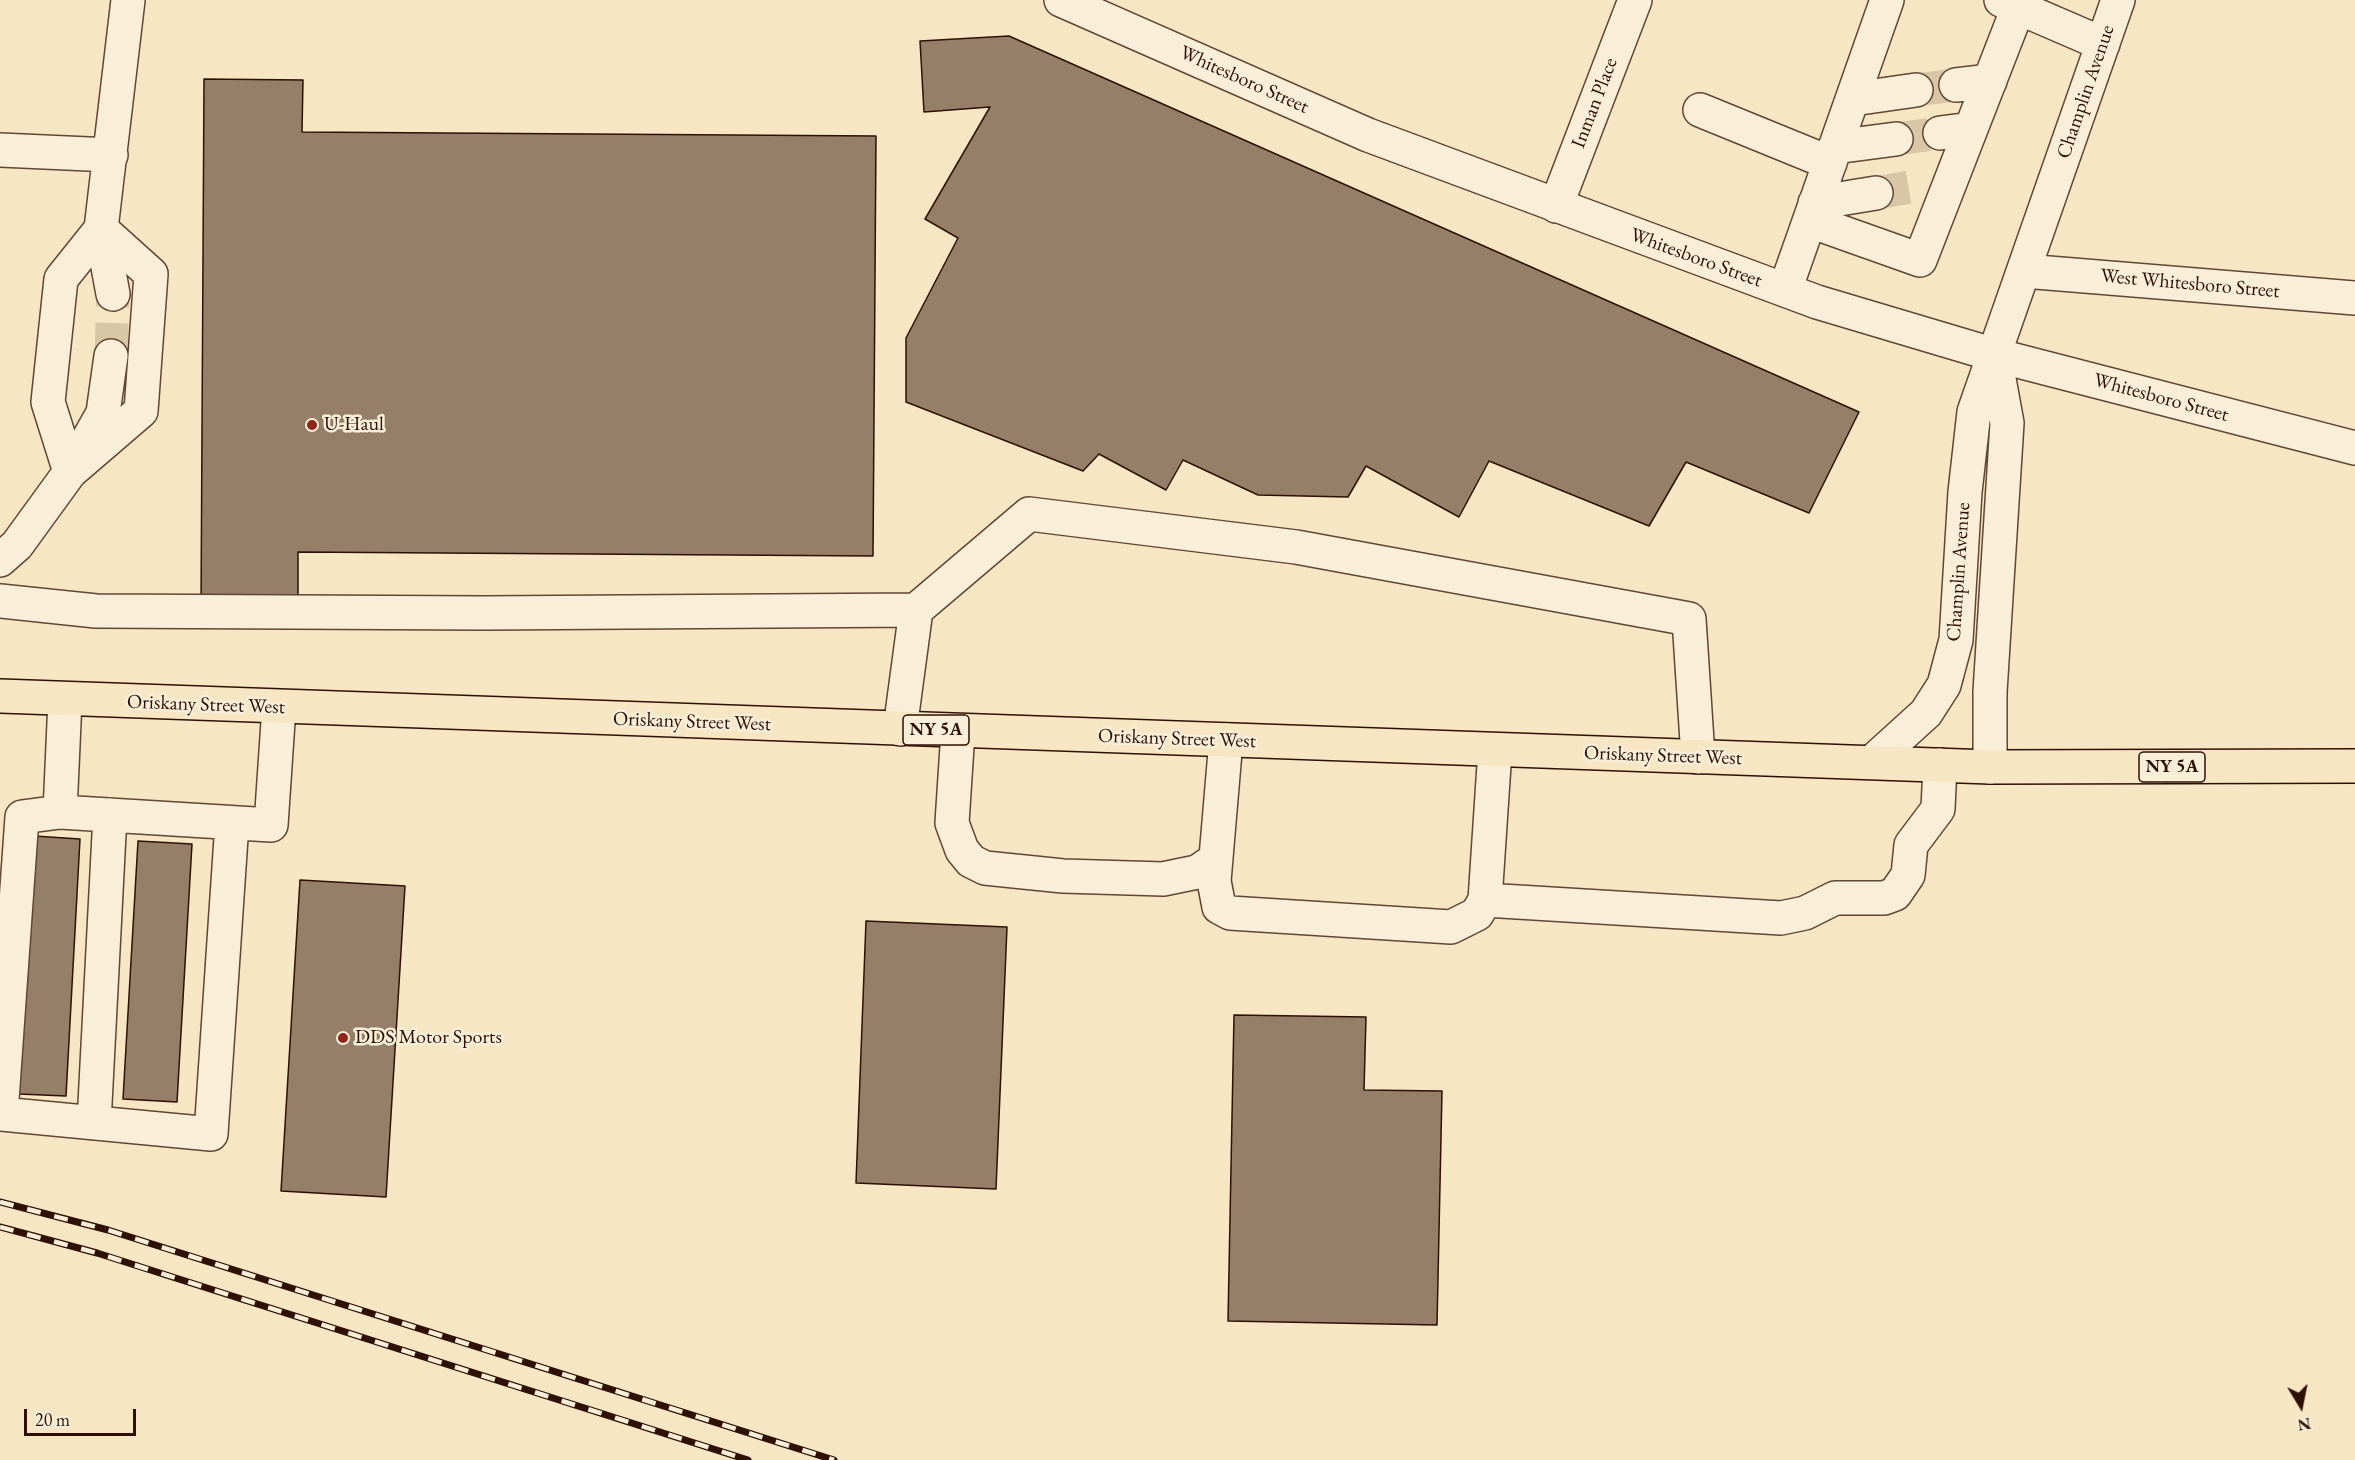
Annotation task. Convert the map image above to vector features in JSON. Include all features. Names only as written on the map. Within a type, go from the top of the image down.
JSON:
[{"type":"main road","name":"Oriskany Street West","points":[[0,696],[1990,767],[2355,766]]},
{"type":"street","points":[[113,294],[101,229],[128,0]]},
{"type":"street","name":"Whitesboro Street","points":[[1060,0],[1368,135],[1785,291],[1995,355],[2355,448]]},
{"type":"street","name":"Inman Place","points":[[1556,206],[1635,0]]},
{"type":"street","points":[[1785,291],[1887,0]]},
{"type":"street","name":"Champlin Avenue","points":[[1872,762],[1926,713],[1944,685],[1956,640],[1965,492],[1974,412],[2118,0]]},
{"type":"street","points":[[1813,212],[1920,260],[1936,182],[1955,131],[1990,81],[2009,4],[2103,44]]},
{"type":"street","points":[[1956,86],[1990,81]]},
{"type":"street","points":[[1852,99],[1916,90]]},
{"type":"street","points":[[1700,110],[1833,155],[1896,139]]},
{"type":"street","points":[[0,150],[111,155]]},
{"type":"street","points":[[1813,212],[1876,193]]},
{"type":"street","points":[[70,472],[48,402],[61,279],[101,229]]},
{"type":"street","points":[[6,544],[70,472],[141,411],[151,274],[101,229]]},
{"type":"street","name":"West Whitesboro Street","points":[[2024,271],[2355,297]]},
{"type":"street","name":"Champlin Avenue","points":[[1990,767],[1990,692],[2007,423],[1995,355]]},
{"type":"street","points":[[70,472],[103,413],[111,356]]},
{"type":"street","points":[[0,601],[96,611],[485,614],[916,609],[1029,514],[1296,547],[1689,619],[1698,757]]},
{"type":"street","points":[[900,729],[916,609]]},
{"type":"street","points":[[60,812],[65,700]]},
{"type":"street","points":[[232,823],[211,1134],[1,1114],[22,817],[60,812],[272,825],[279,707]]},
{"type":"street","points":[[958,731],[952,823],[962,850],[970,861],[985,868],[1063,876],[1163,879],[1197,872],[1216,859]]},
{"type":"street","points":[[1226,741],[1216,859],[1215,896],[1219,907],[1230,913],[1451,927],[1478,914],[1485,900],[1495,750]]},
{"type":"street","points":[[1485,900],[1782,918],[1805,913],[1836,898],[1884,898],[1895,894],[1903,885],[1908,876],[1911,845],[1938,809],[1940,765]]},
{"type":"street","points":[[94,1122],[110,816]]},
{"type":"building","points":[[1009,36],[1859,412],[1809,513],[1686,462],[1649,526],[1489,461],[1459,517],[1366,466],[1348,497],[1258,495],[1183,460],[1166,490],[1099,454],[1083,471],[906,402],[906,338],[958,238],[925,219],[990,107],[924,112],[920,41]]},
{"type":"building","points":[[204,79],[303,80],[302,132],[876,136],[873,556],[298,552],[298,608],[201,607]]},
{"type":"building","points":[[34,836],[80,839],[66,1096],[19,1094]]},
{"type":"building","points":[[138,841],[192,844],[177,1102],[123,1099]]},
{"type":"building","name":"DDS Motor Sports","points":[[300,880],[405,886],[386,1197],[281,1191]]},
{"type":"building","points":[[866,921],[1007,927],[996,1189],[856,1183]]},
{"type":"building","points":[[1234,1015],[1366,1017],[1364,1090],[1442,1091],[1437,1325],[1228,1321]]},
{"type":"tunnel","points":[[1916,90],[1956,85]]},
{"type":"tunnel","points":[[1896,139],[1940,133]]},
{"type":"tunnel","points":[[1876,193],[1921,185]]},
{"type":"tunnel","points":[[111,356],[113,294]]},
{"type":"railway","points":[[0,1202],[108,1230],[834,1460]]},
{"type":"railway","points":[[0,1227],[97,1253],[748,1460]]},
{"type":"place","name":"U-Haul","points":[[312,425]]},
{"type":"place","name":"DDS Motor Sports","points":[[343,1038]]}]
